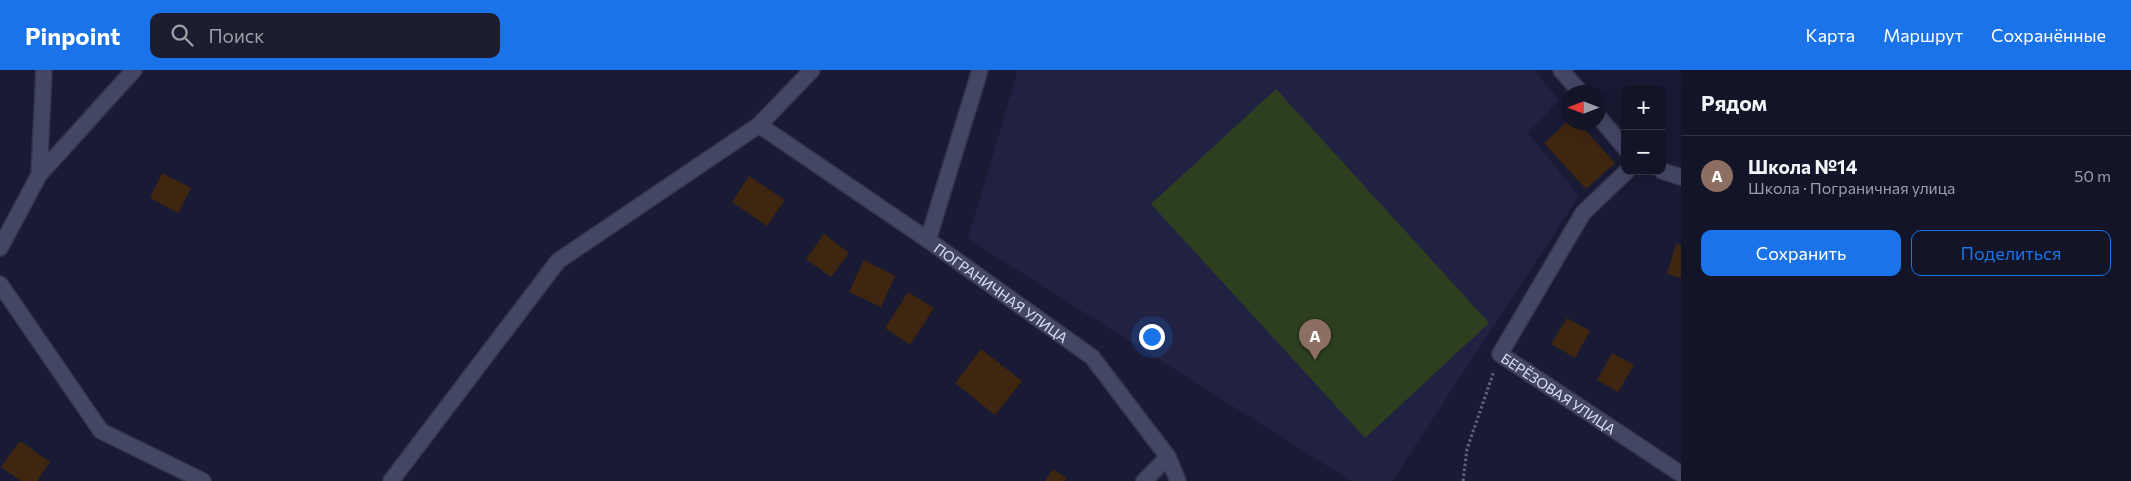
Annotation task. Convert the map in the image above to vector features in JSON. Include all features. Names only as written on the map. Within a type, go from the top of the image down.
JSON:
[{"type":"street","points":[[38,175],[44,70]]},
{"type":"street","points":[[0,248],[38,175],[134,70]]},
{"type":"street","points":[[391,481],[558,261],[760,125],[812,70]]},
{"type":"street","name":"ПОГРАНИЧНАЯ УЛИЦА","points":[[980,70],[928,240],[1092,357],[1168,457],[1178,481]]},
{"type":"street","points":[[1561,70],[1574,85]]},
{"type":"street","points":[[760,125],[928,240]]},
{"type":"street","points":[[1606,125],[1621,143]]},
{"type":"street","points":[[1666,172],[1681,177]]},
{"type":"street","name":"БЕРЁЗОВАЯ УЛИЦА","points":[[1623,175],[1583,212],[1500,354],[1681,474]]},
{"type":"street","points":[[0,284],[101,431],[203,481]]},
{"type":"street","points":[[1144,481],[1168,457]]},
{"type":"path","points":[[1463,481],[1467,449],[1500,354]]},
{"type":"shaded area","points":[[1018,70],[1534,70],[1559,100],[1528,133],[1579,196],[1392,481],[1351,481],[968,239]]},
{"type":"green space","points":[[1276,89],[1489,323],[1365,438],[1151,204]]},
{"type":"building","points":[[1561,127],[1561,130],[1585,130],[1615,163],[1586,189],[1544,143]]},
{"type":"building","points":[[162,173],[191,188],[178,213],[150,198]]},
{"type":"building","points":[[749,176],[785,200],[767,226],[732,202]]},
{"type":"building","points":[[824,234],[849,253],[831,277],[806,259]]},
{"type":"building","points":[[1676,244],[1681,245],[1681,278],[1667,274]]},
{"type":"building","points":[[864,260],[895,276],[881,307],[849,292]]},
{"type":"building","points":[[908,292],[934,308],[910,345],[885,328]]},
{"type":"building","points":[[1567,318],[1590,331],[1575,358],[1551,344]]},
{"type":"building","points":[[981,349],[1022,381],[995,415],[955,383]]},
{"type":"building","points":[[1612,353],[1634,365],[1618,392],[1597,380]]},
{"type":"building","points":[[20,441],[50,462],[37,481],[21,481],[1,467]]},
{"type":"building","points":[[1053,469],[1066,478],[1064,481],[1045,481]]},
{"type":"place","name":"Школа №14","points":[[1315,360]]}]
